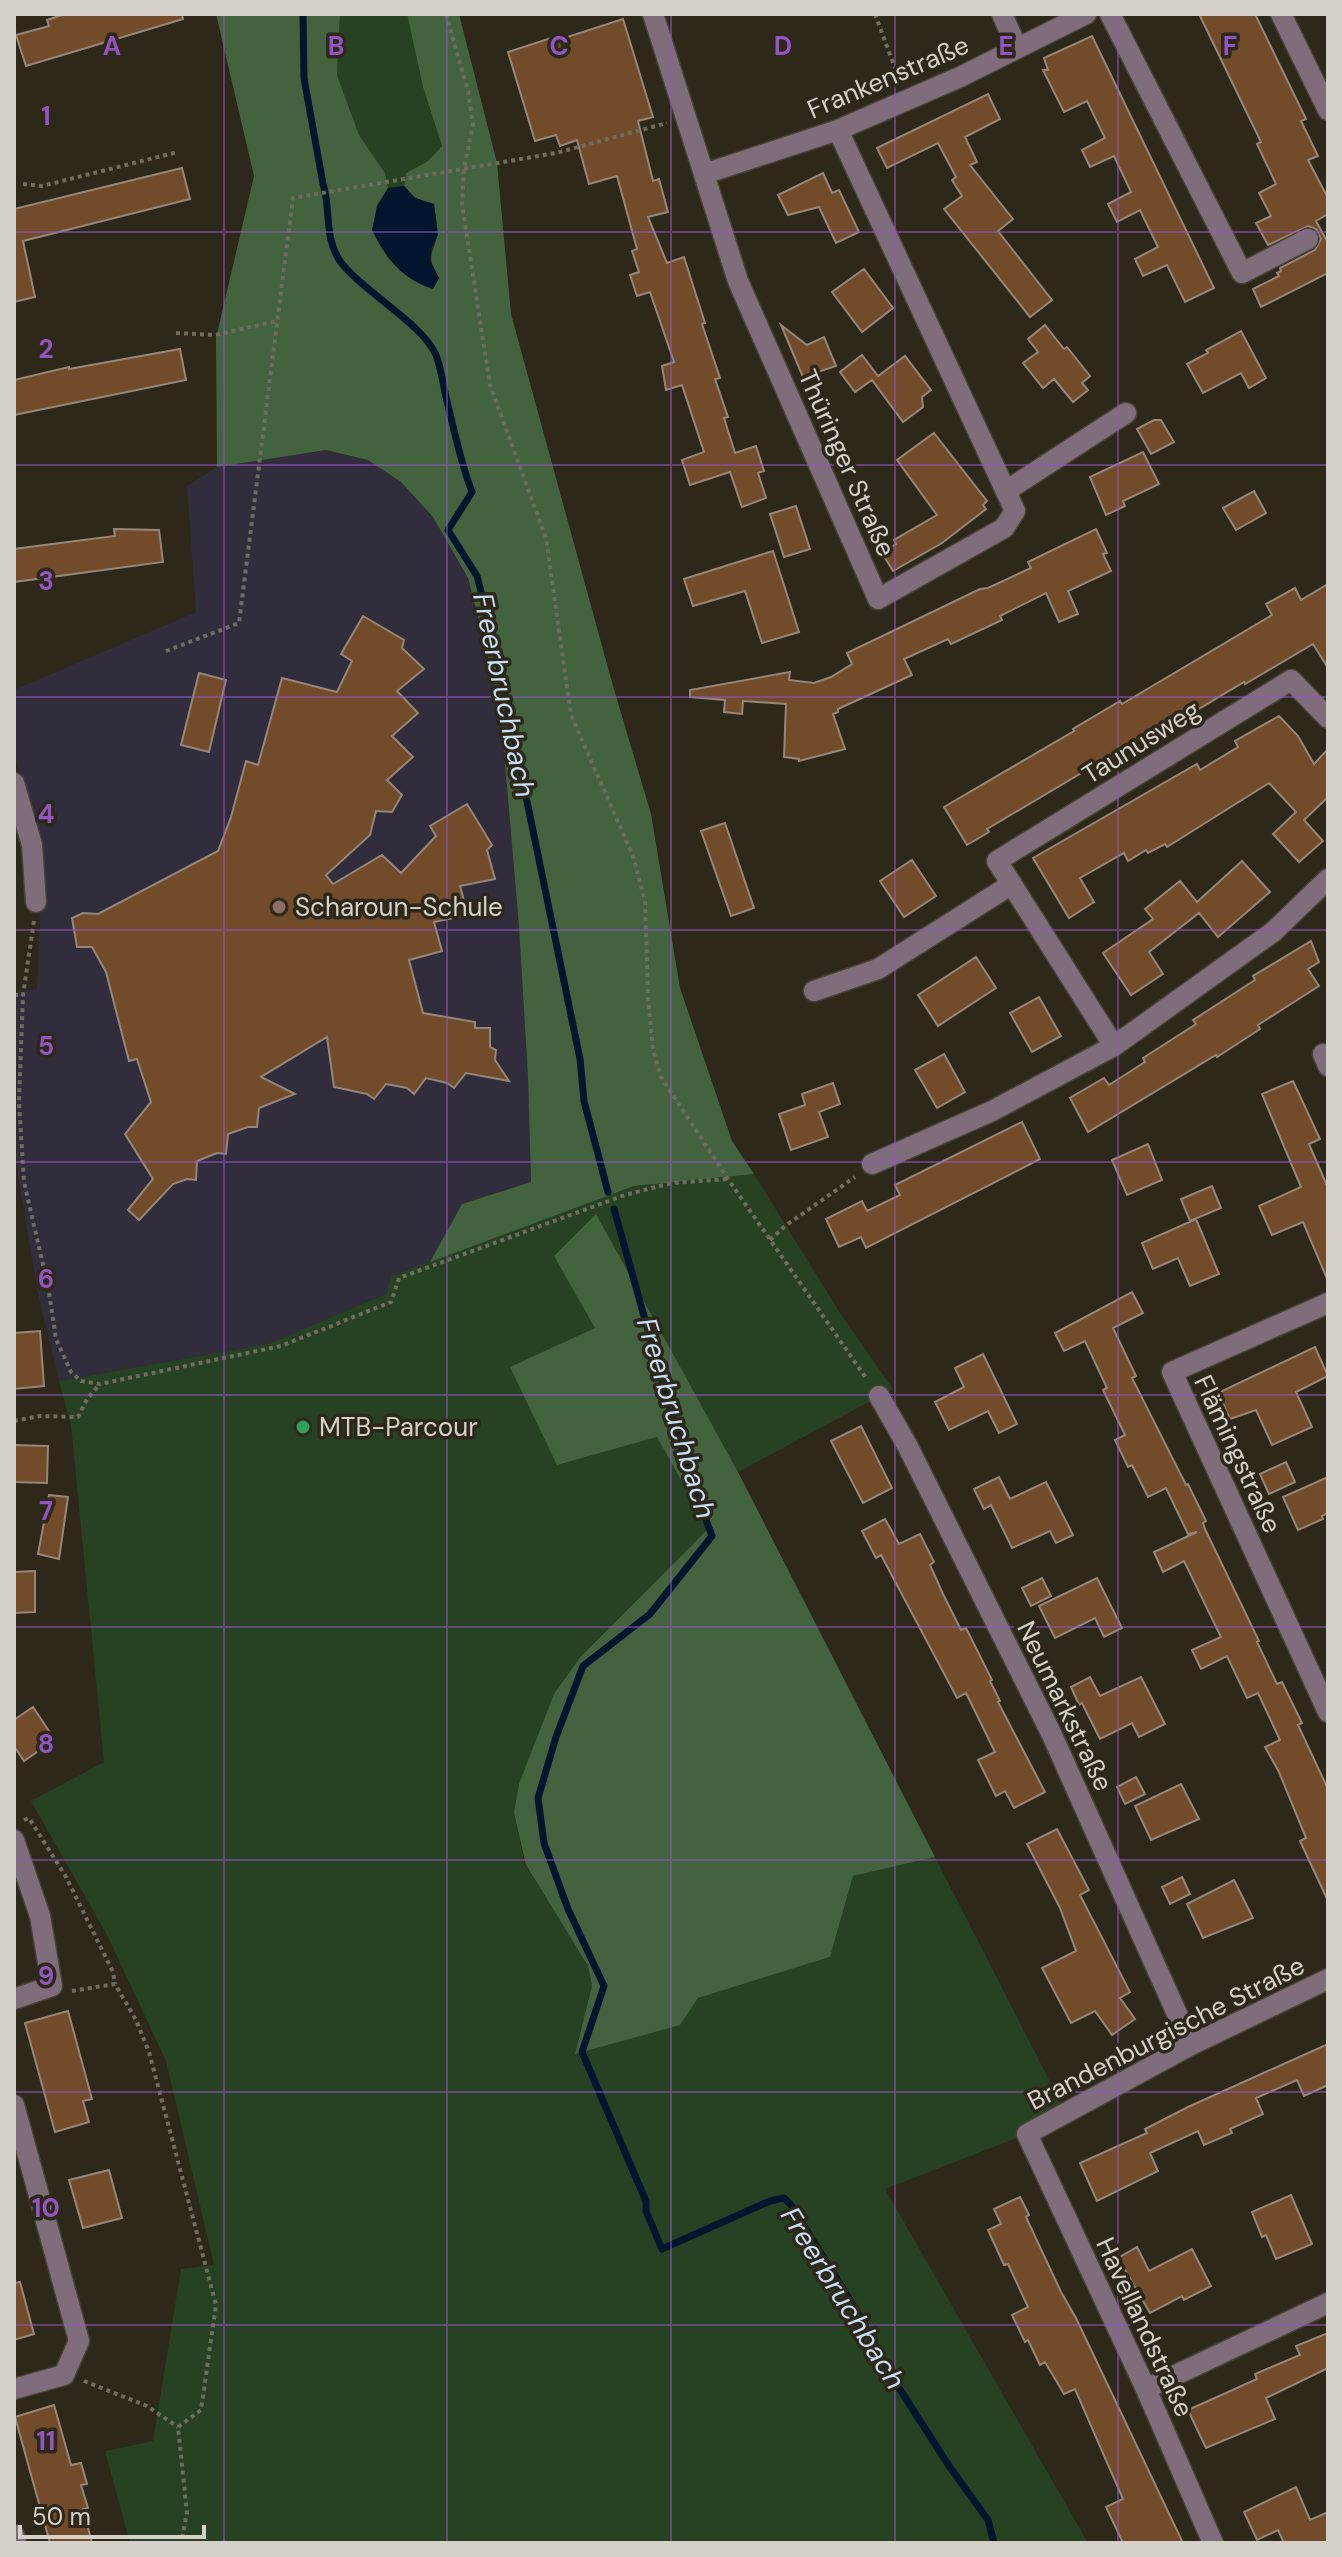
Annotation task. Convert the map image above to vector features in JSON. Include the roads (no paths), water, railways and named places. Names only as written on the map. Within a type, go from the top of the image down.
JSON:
[{"type":"street","points":[[653,14],[704,174]]},
{"type":"street","points":[[1002,14],[1017,48]]},
{"type":"street","name":"Frankenstraße","points":[[704,174],[838,130],[1086,14]]},
{"type":"street","points":[[1110,14],[1242,273],[1308,239]]},
{"type":"street","points":[[1281,14],[1328,110]]},
{"type":"street","name":"Thüringer Straße","points":[[704,174],[738,281],[878,599],[1004,528],[1015,511],[838,130]]},
{"type":"street","points":[[1006,491],[1126,413]]},
{"type":"street","name":"Taunusweg","points":[[1114,1046],[997,861],[1291,680],[1328,718]]},
{"type":"street","points":[[14,783],[32,845],[36,902]]},
{"type":"street","points":[[872,1164],[992,1111],[1114,1046],[1273,932],[1328,879]]},
{"type":"street","points":[[814,991],[878,969],[1012,884]]},
{"type":"street","name":"Flämingstraße","points":[[1328,1303],[1172,1372],[1328,1712]]},
{"type":"street","name":"Neumarkstraße","points":[[879,1396],[907,1445],[1052,1735],[1191,2045]]},
{"type":"street","points":[[14,1840],[40,1916],[52,1986],[14,1999]]},
{"type":"street","name":"Brandenburgische Straße","points":[[1027,2134],[1191,2045],[1328,1979]]},
{"type":"street","points":[[14,2105],[79,2341],[64,2375],[14,2389]]},
{"type":"street","name":"Havellandstraße","points":[[1027,2134],[1146,2389],[1213,2543]]},
{"type":"street","points":[[1146,2389],[1328,2303]]},
{"type":"street","points":[[14,2535],[16,2543]]},
{"type":"water","points":[[404,186],[415,198],[434,204],[438,235],[430,260],[439,278],[433,289],[412,280],[396,267],[372,230],[377,206],[388,188]]},
{"type":"waterway","name":"Freerbruchbach","points":[[303,14],[304,78],[335,252],[362,284],[418,331],[436,355],[472,492],[448,530],[477,576],[495,646],[580,1059],[584,1101],[608,1192]]},
{"type":"waterway","name":"Freerbruchbach","points":[[614,1209],[685,1462],[712,1536],[650,1614],[583,1666],[556,1737],[538,1798],[544,1843],[568,1909],[604,1986],[582,2052],[646,2201],[646,2211],[662,2249],[770,2201],[784,2198],[855,2308],[892,2377],[988,2520],[994,2543]]},
{"type":"place","name":"Scharoun-Schule","points":[[279,907]]},
{"type":"place","name":"MTB-Parcour","points":[[303,1427]]}]
